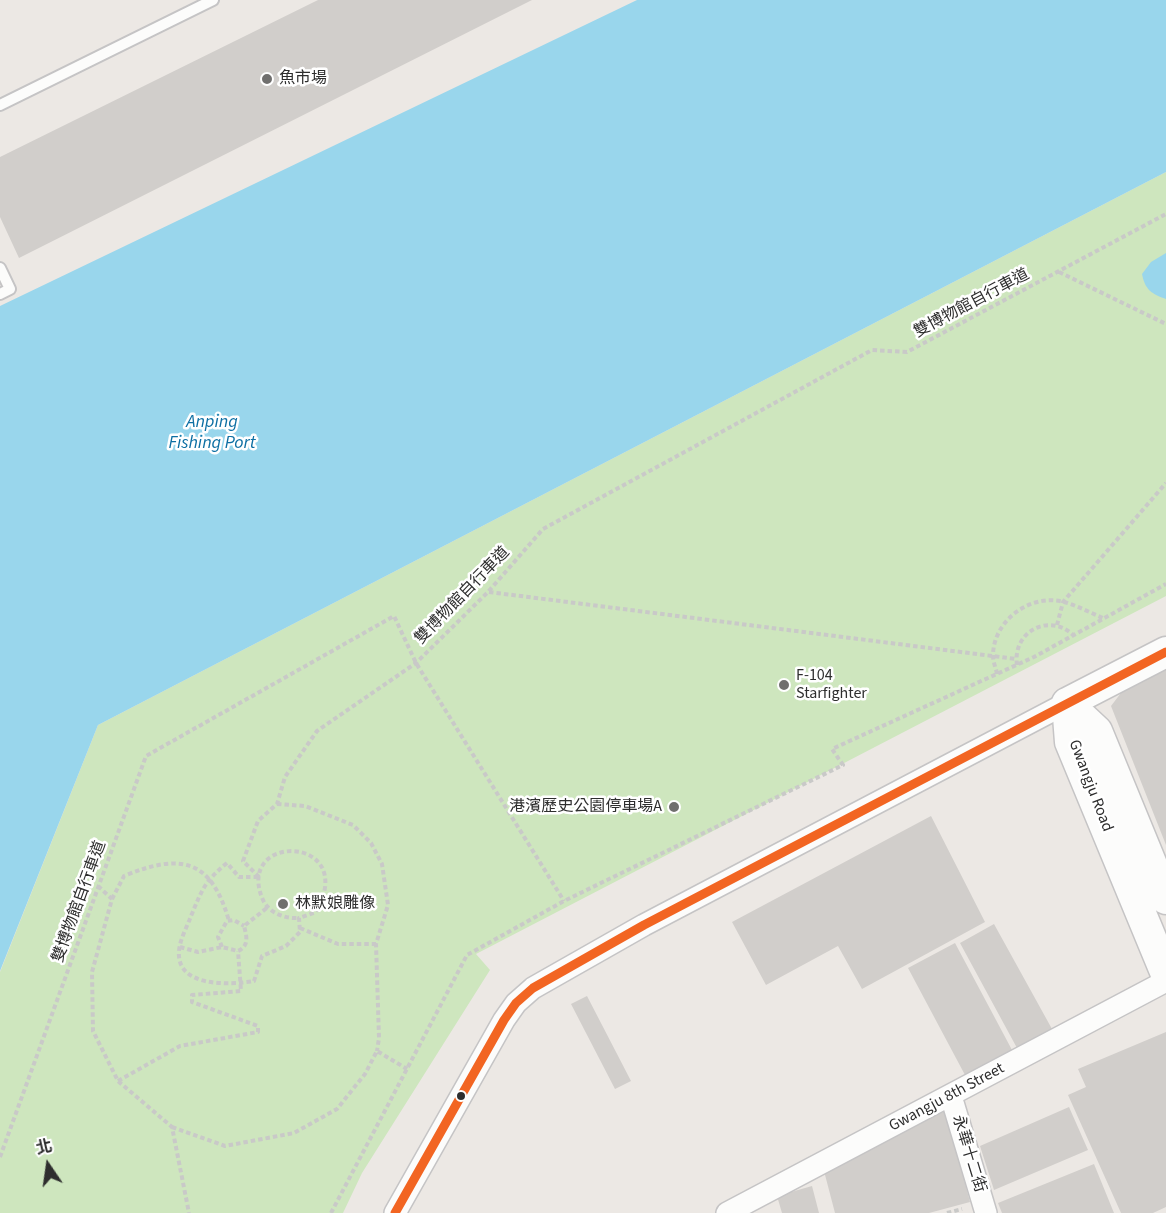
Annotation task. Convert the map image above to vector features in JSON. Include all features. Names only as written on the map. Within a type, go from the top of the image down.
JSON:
[{"type":"street","points":[[395,1213],[504,1020],[516,1003],[533,988],[644,925],[1166,652]]},
{"type":"street","name":"Gwangju Road","points":[[1067,703],[1097,731],[1166,899]]},
{"type":"street","name":"Gwangju Road","points":[[1067,703],[1070,742],[1166,974]]},
{"type":"street","name":"Gwangju 8th Street","points":[[727,1213],[1166,981]]},
{"type":"street","name":"永華十二街","points":[[951,1096],[986,1213]]},
{"type":"lane","points":[[0,105],[213,0]]},
{"type":"lane","points":[[0,267],[10,289],[0,294]]},
{"type":"path","name":"雙博物館自行車道","points":[[0,1157],[146,756],[394,616],[416,663],[488,592],[543,529],[872,350],[907,352],[1166,214]]},
{"type":"path","points":[[1058,272],[1166,324]]},
{"type":"path","points":[[1057,625],[1063,602],[1166,483]]},
{"type":"path","points":[[331,1213],[467,955],[564,901],[843,765],[832,750],[1017,665],[1166,584]]},
{"type":"path","points":[[488,592],[1016,659]]},
{"type":"path","points":[[997,674],[993,656],[1000,630],[1010,616],[1024,607],[1043,601],[1063,602],[1104,618]]},
{"type":"path","points":[[1017,665],[1017,646],[1024,634],[1035,627],[1057,625],[1066,628],[1073,635]]},
{"type":"path","points":[[259,877],[243,861],[258,821],[277,804],[285,777],[317,732],[416,663],[564,901]]},
{"type":"path","points":[[229,921],[223,901],[201,871],[189,865],[170,862],[150,865],[124,876],[112,899],[92,972],[93,1031],[118,1081],[172,1127],[225,1146],[294,1133],[337,1110],[365,1074],[377,1051],[379,1038],[376,944],[388,905],[382,864],[371,843],[353,825],[305,806],[277,804]]},
{"type":"path","points":[[287,849],[301,851],[318,860],[325,875],[324,897],[316,912],[298,918],[279,915],[268,907],[259,890],[259,877],[263,864],[272,855],[287,849]]},
{"type":"path","points":[[259,877],[239,877],[227,863],[207,879],[178,954],[183,967],[193,978],[242,983],[254,981],[262,956],[286,946],[300,932],[298,918]]},
{"type":"path","points":[[99,886],[112,899]]},
{"type":"path","points":[[244,926],[268,907]]},
{"type":"path","points":[[180,947],[198,952],[222,946],[238,951],[244,948],[247,941],[244,926],[234,920],[221,928],[218,937],[222,946]]},
{"type":"path","points":[[300,928],[338,944],[376,944]]},
{"type":"path","points":[[118,1081],[180,1046],[258,1032],[258,1026],[192,1002],[192,995],[241,991],[238,951]]},
{"type":"path","points":[[377,1051],[407,1070]]},
{"type":"path","points":[[172,1127],[189,1213]]},
{"type":"green space","points":[[1166,172],[1166,596],[476,954],[490,970],[362,1173],[343,1213],[0,1213],[0,972],[98,725]]},
{"type":"water","name":"Anping Fishing Port","points":[[637,0],[1166,0],[1166,172],[98,725],[0,971],[0,306]]},
{"type":"water","points":[[1166,253],[1166,299],[1150,291],[1142,274],[1151,262]]},
{"type":"building","name":"魚市場","points":[[318,0],[532,0],[19,258],[0,217],[0,157]]},
{"type":"building","points":[[1166,669],[1166,845],[1111,706],[1124,689]]},
{"type":"building","points":[[931,816],[985,922],[862,989],[838,946],[766,985],[732,922]]},
{"type":"building","points":[[994,924],[1052,1029],[1017,1048],[960,943]]},
{"type":"building","points":[[955,943],[1012,1050],[965,1075],[908,968]]},
{"type":"building","points":[[587,996],[631,1081],[615,1089],[571,1004]]},
{"type":"building","points":[[1166,1032],[1166,1207],[1153,1213],[1121,1213],[1068,1095],[1086,1087],[1078,1069]]},
{"type":"building","points":[[1069,1107],[1088,1150],[994,1190],[980,1146]]},
{"type":"building","points":[[946,1111],[970,1202],[929,1213],[835,1213],[824,1171]]},
{"type":"building","points":[[1094,1164],[1114,1213],[1002,1213],[998,1203]]},
{"type":"building","points":[[812,1186],[819,1213],[782,1213],[777,1196]]},
{"type":"transit line","points":[[395,1213],[504,1020],[516,1003],[533,988],[644,925],[1166,652]]},
{"type":"place","name":"魚市場","points":[[267,79]]},
{"type":"place","name":"F-104 Starfighter","points":[[784,685]]},
{"type":"place","name":"港濱歷史公園停車場A","points":[[674,807]]},
{"type":"place","name":"林默娘雕像","points":[[283,904]]}]
